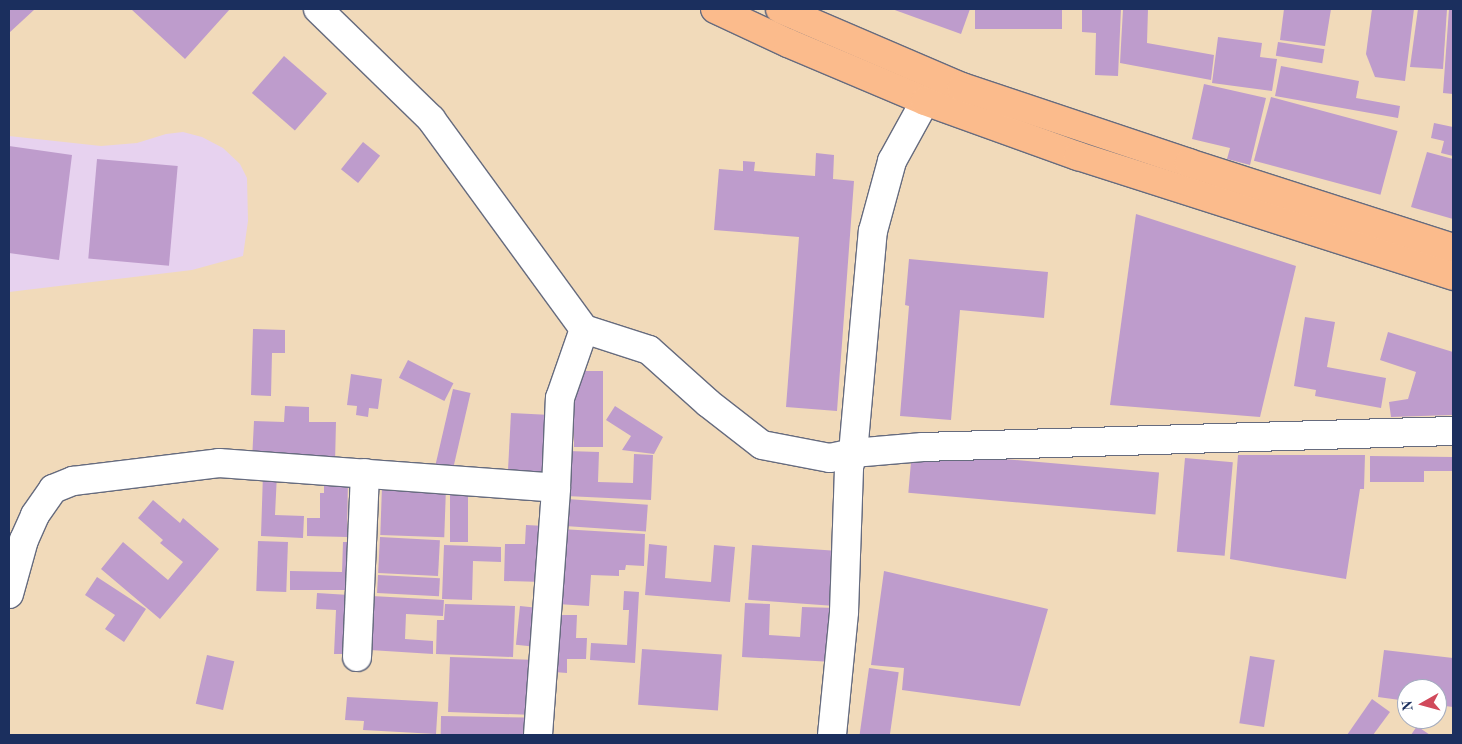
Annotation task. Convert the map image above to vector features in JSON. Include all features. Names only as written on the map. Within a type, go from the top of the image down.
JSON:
[{"type":"main road","points":[[715,9],[788,43],[925,101],[1078,156],[1320,219],[1453,248]]},
{"type":"main road","points":[[780,9],[962,87],[1320,219],[1453,276]]},
{"type":"street","points":[[318,9],[431,119],[584,328],[649,350],[708,403],[762,445],[830,458],[853,452],[923,447],[1453,431]]},
{"type":"street","points":[[832,735],[844,612],[849,467],[853,452],[873,231],[892,161],[925,101]]},
{"type":"street","points":[[538,735],[556,488],[560,398],[584,328]]},
{"type":"street","points":[[9,594],[24,540],[35,515],[52,489],[73,481],[219,463],[556,488]]},
{"type":"street","points":[[357,657],[365,473]]},
{"type":"shaded area","points":[[183,132],[202,137],[223,148],[240,164],[247,178],[248,221],[243,256],[192,270],[9,292],[9,136],[101,146],[137,143],[166,134]]},
{"type":"building","points":[[9,9],[35,9],[9,33]]},
{"type":"building","points":[[131,9],[230,9],[185,59]]},
{"type":"building","points":[[892,9],[970,9],[961,34]]},
{"type":"building","points":[[975,9],[1062,9],[1062,29],[975,29]]},
{"type":"building","points":[[1082,9],[1121,9],[1118,76],[1095,75],[1096,33],[1082,32]]},
{"type":"building","points":[[1123,9],[1148,9],[1147,43],[1214,55],[1211,80],[1120,63]]},
{"type":"building","points":[[1284,9],[1331,9],[1325,46],[1280,40]]},
{"type":"building","points":[[1372,9],[1414,9],[1405,81],[1375,77],[1366,54]]},
{"type":"building","points":[[1418,9],[1447,9],[1443,69],[1410,67]]},
{"type":"building","points":[[1449,9],[1453,9],[1453,94],[1443,93]]},
{"type":"building","points":[[1218,37],[1262,43],[1260,57],[1277,59],[1272,91],[1212,83]]},
{"type":"building","points":[[1278,42],[1324,49],[1322,63],[1276,56]]},
{"type":"building","points":[[284,56],[327,93],[295,130],[252,93]]},
{"type":"building","points":[[1281,66],[1359,81],[1356,98],[1400,106],[1398,118],[1275,96]]},
{"type":"building","points":[[1204,84],[1266,98],[1250,165],[1227,159],[1230,148],[1192,139]]},
{"type":"building","points":[[1271,97],[1398,131],[1380,195],[1254,161]]},
{"type":"building","points":[[1434,123],[1453,127],[1453,156],[1441,153],[1444,141],[1431,138]]},
{"type":"building","points":[[363,142],[380,156],[358,183],[341,169]]},
{"type":"building","points":[[9,146],[72,155],[59,260],[9,253]]},
{"type":"building","points":[[1427,152],[1453,159],[1453,219],[1411,207]]},
{"type":"building","points":[[816,153],[834,155],[833,179],[854,181],[837,411],[786,407],[799,237],[714,230],[719,169],[743,171],[743,161],[755,162],[754,171],[815,176]]},
{"type":"building","points":[[97,159],[178,166],[169,266],[88,259]]},
{"type":"building","points":[[1136,214],[1296,266],[1260,417],[1110,405]]},
{"type":"building","points":[[909,259],[1048,272],[1044,318],[960,310],[951,420],[900,416],[909,306],[905,305]]},
{"type":"building","points":[[1305,317],[1335,322],[1327,367],[1386,378],[1381,408],[1315,396],[1316,390],[1294,386]]},
{"type":"building","points":[[253,329],[285,330],[285,353],[272,353],[271,396],[251,395]]},
{"type":"building","points":[[1388,332],[1453,352],[1452,415],[1391,417],[1389,402],[1408,399],[1416,372],[1380,360]]},
{"type":"building","points":[[408,360],[453,383],[444,401],[399,378]]},
{"type":"building","points":[[574,371],[603,371],[603,447],[574,447]]},
{"type":"building","points":[[351,374],[382,379],[378,409],[369,408],[368,417],[356,415],[357,406],[347,405]]},
{"type":"building","points":[[453,389],[471,393],[452,472],[435,468]]},
{"type":"building","points":[[285,406],[309,407],[309,422],[336,422],[335,463],[252,460],[254,421],[284,422]]},
{"type":"building","points":[[615,406],[663,437],[654,454],[622,450],[631,436],[606,420]]},
{"type":"building","points":[[511,413],[546,415],[543,478],[508,476]]},
{"type":"building","points":[[568,451],[599,452],[598,482],[633,483],[634,454],[653,455],[651,500],[566,496]]},
{"type":"building","points":[[912,451],[1159,473],[1155,514],[908,493]]},
{"type":"building","points":[[1238,455],[1365,455],[1364,489],[1360,489],[1346,579],[1230,559]]},
{"type":"building","points":[[1370,456],[1453,457],[1453,471],[1424,471],[1424,482],[1370,482]]},
{"type":"building","points":[[1185,458],[1233,462],[1225,556],[1177,552]]},
{"type":"building","points":[[263,473],[277,474],[275,515],[304,516],[303,538],[261,536]]},
{"type":"building","points":[[324,479],[348,479],[347,537],[307,536],[307,518],[320,518],[320,493],[324,493]]},
{"type":"building","points":[[382,486],[446,488],[444,537],[380,535]]},
{"type":"building","points":[[450,490],[468,490],[468,542],[450,542]]},
{"type":"building","points":[[567,499],[648,505],[646,532],[565,526]]},
{"type":"building","points":[[153,500],[180,523],[183,518],[219,549],[160,619],[101,569],[123,542],[168,580],[183,562],[160,543],[163,540],[138,518]]},
{"type":"building","points":[[526,525],[545,526],[544,582],[504,581],[505,544],[525,544]]},
{"type":"building","points":[[561,529],[645,534],[644,566],[626,565],[625,570],[619,570],[619,576],[591,575],[589,606],[557,604]]},
{"type":"building","points":[[380,537],[440,540],[438,576],[378,573]]},
{"type":"building","points":[[258,541],[288,542],[286,592],[256,591]]},
{"type":"building","points":[[343,542],[354,542],[354,590],[290,590],[290,571],[342,572]]},
{"type":"building","points":[[649,544],[667,546],[665,578],[711,582],[714,545],[735,547],[730,602],[645,595]]},
{"type":"building","points":[[444,545],[501,547],[501,562],[473,561],[472,600],[442,599]]},
{"type":"building","points":[[752,545],[839,551],[835,606],[748,600]]},
{"type":"building","points":[[884,571],[1048,609],[1020,706],[902,690],[904,668],[871,665]]},
{"type":"building","points":[[378,575],[440,578],[439,596],[377,593]]},
{"type":"building","points":[[97,577],[146,609],[124,642],[105,629],[115,615],[85,595]]},
{"type":"building","points":[[624,591],[639,592],[635,663],[590,660],[591,643],[627,645],[629,610],[623,610]]},
{"type":"building","points":[[317,593],[349,595],[347,654],[334,654],[336,610],[316,609]]},
{"type":"building","points":[[372,596],[444,600],[443,616],[406,614],[405,639],[433,641],[433,654],[370,650]]},
{"type":"building","points":[[745,603],[770,604],[769,635],[800,637],[802,607],[836,608],[833,662],[742,657]]},
{"type":"building","points":[[445,604],[515,606],[513,657],[436,654],[437,620],[444,620]]},
{"type":"building","points":[[520,606],[539,608],[535,647],[516,645]]},
{"type":"building","points":[[555,615],[577,615],[576,638],[587,638],[586,659],[567,659],[567,673],[554,672]]},
{"type":"building","points":[[642,649],[722,655],[718,710],[638,705]]},
{"type":"building","points":[[1384,650],[1453,658],[1453,707],[1447,706],[1447,679],[1397,679],[1397,700],[1378,697]]},
{"type":"building","points":[[207,655],[234,661],[223,710],[196,704]]},
{"type":"building","points":[[1250,656],[1275,660],[1264,727],[1239,723]]},
{"type":"building","points":[[450,657],[530,660],[528,715],[448,712]]},
{"type":"building","points":[[869,668],[899,672],[890,735],[860,734]]},
{"type":"building","points":[[347,697],[438,702],[436,734],[363,730],[364,721],[345,720]]},
{"type":"building","points":[[1372,699],[1390,712],[1373,735],[1347,735]]},
{"type":"building","points":[[441,716],[526,717],[526,735],[441,735]]},
{"type":"building","points":[[1415,729],[1421,729],[1430,735],[1411,735]]}]
